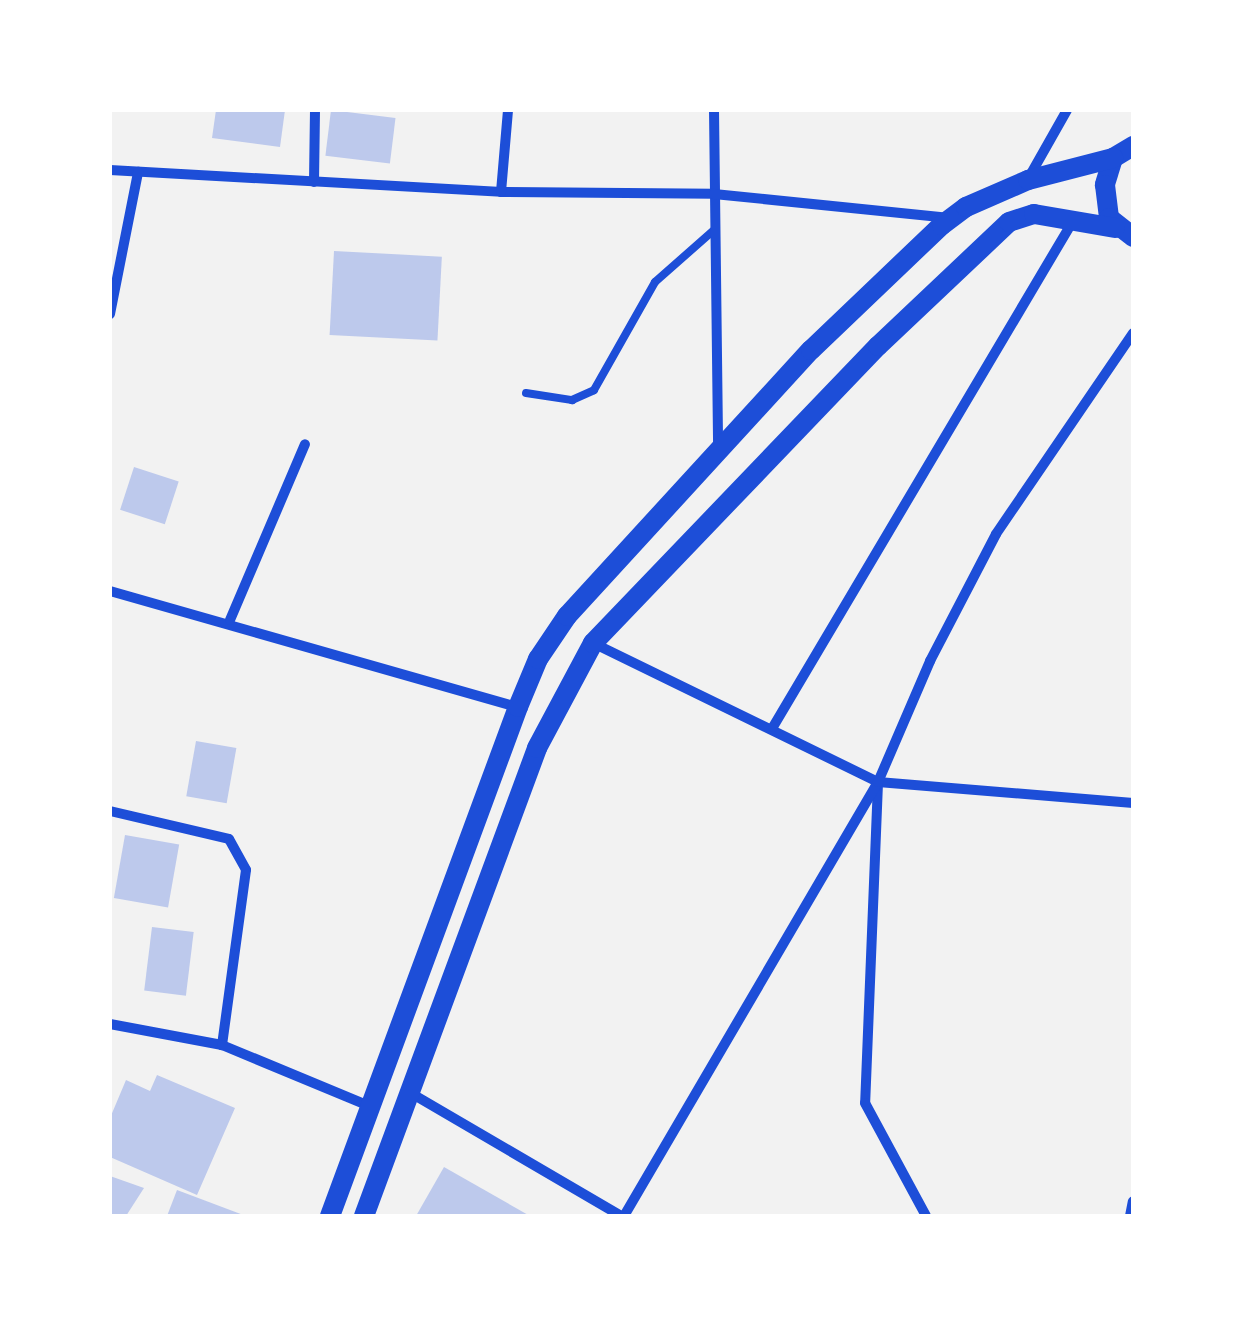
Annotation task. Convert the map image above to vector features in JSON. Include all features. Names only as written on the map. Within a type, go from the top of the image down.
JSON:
[{"type":"main road","points":[[330,1216],[367,1106],[518,707],[538,659],[567,616],[718,448],[951,218],[1028,180],[1113,158],[1133,146]]},
{"type":"main road","points":[[1113,158],[1104,185],[1124,232]]},
{"type":"main road","points":[[364,1216],[537,748],[593,643],[698,528],[980,246],[1010,222],[1034,214],[1124,232]]},
{"type":"street","points":[[314,182],[315,110]]},
{"type":"street","points":[[501,192],[508,110]]},
{"type":"street","points":[[714,110],[718,448]]},
{"type":"street","points":[[1028,180],[1066,110]]},
{"type":"street","points":[[110,170],[501,192],[714,194],[951,218]]},
{"type":"street","points":[[110,314],[138,172]]},
{"type":"street","points":[[773,727],[1073,221]]},
{"type":"street","points":[[408,1092],[622,1216],[878,782],[930,662],[996,534],[1133,333]]},
{"type":"street","points":[[230,620],[305,444]]},
{"type":"street","points":[[110,592],[230,620],[518,707]]},
{"type":"street","points":[[593,643],[773,727],[878,782],[1133,803]]},
{"type":"street","points":[[878,782],[865,1103],[926,1216]]},
{"type":"street","points":[[110,811],[229,839],[246,870],[222,1045]]},
{"type":"street","points":[[110,1024],[222,1045],[367,1106]]},
{"type":"street","points":[[1130,1216],[1133,1201]]},
{"type":"lane","points":[[526,393],[572,400],[594,390],[655,282],[714,230]]},
{"type":"building","points":[[216,110],[285,110],[280,147],[212,138]]},
{"type":"building","points":[[331,110],[396,118],[390,164],[325,156]]},
{"type":"building","points":[[334,251],[442,257],[437,341],[330,335]]},
{"type":"building","points":[[134,467],[179,482],[165,524],[120,510]]},
{"type":"building","points":[[196,741],[236,748],[227,803],[186,796]]},
{"type":"building","points":[[125,835],[179,845],[168,908],[114,898]]},
{"type":"building","points":[[152,927],[194,932],[186,996],[144,991]]},
{"type":"building","points":[[157,1075],[235,1108],[197,1195],[110,1157],[110,1118],[126,1080],[150,1091]]},
{"type":"building","points":[[444,1167],[530,1216],[416,1216]]},
{"type":"building","points":[[110,1176],[144,1188],[126,1216],[110,1216]]},
{"type":"building","points":[[177,1190],[246,1216],[167,1216]]}]
